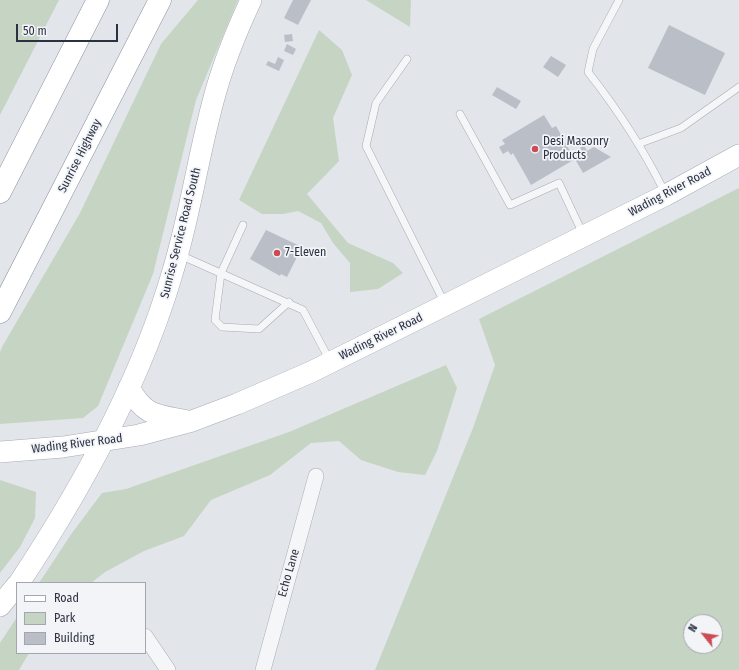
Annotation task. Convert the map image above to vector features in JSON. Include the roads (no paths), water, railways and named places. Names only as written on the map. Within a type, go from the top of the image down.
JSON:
[{"type":"highway","points":[[0,192],[98,0]]},
{"type":"highway","name":"Sunrise Highway","points":[[0,312],[160,0]]},
{"type":"main road","name":"Sunrise Service Road South","points":[[19,582],[51,533],[101,442],[129,387],[157,320],[178,254],[214,99],[225,61],[251,0]]},
{"type":"main road","name":"Wading River Road","points":[[0,452],[63,447],[139,435],[192,421],[276,388],[666,195],[739,155]]},
{"type":"main road","points":[[129,387],[137,402],[146,410],[158,415],[192,421]]},
{"type":"main road","name":"Sunrise Service Road South","points":[[0,606],[16,586]]},
{"type":"street","name":"Echo Lane","points":[[263,670],[316,476]]},
{"type":"street","points":[[146,637],[168,670]]},
{"type":"lane","points":[[619,0],[593,49],[588,72],[613,104],[638,144],[666,195]]},
{"type":"lane","points":[[407,59],[376,103],[366,146],[445,305]]},
{"type":"lane","points":[[638,144],[680,128],[739,88]]},
{"type":"lane","points":[[460,114],[510,205],[559,183],[584,236]]},
{"type":"lane","points":[[243,225],[221,273],[216,320],[222,327],[259,330],[289,302]]},
{"type":"lane","points":[[178,254],[289,302],[303,310],[330,362]]},
{"type":"place","name":"Desi Masonry Products","points":[[535,149]]},
{"type":"place","name":"7-Eleven","points":[[277,253]]}]
